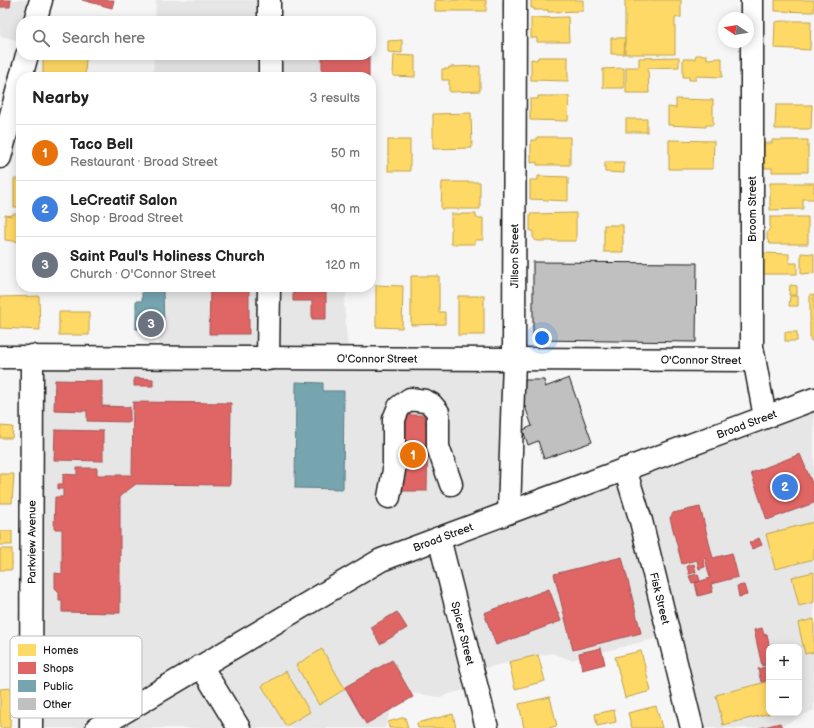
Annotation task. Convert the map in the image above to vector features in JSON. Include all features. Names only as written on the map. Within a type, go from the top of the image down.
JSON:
[{"type":"street","points":[[36,16],[40,0]]},
{"type":"street","points":[[269,0],[269,16]]},
{"type":"street","name":"Jillson Street","points":[[510,512],[514,359],[515,0]]},
{"type":"street","name":"Broom Street","points":[[752,0],[752,347],[766,416]]},
{"type":"street","points":[[22,72],[26,60]]},
{"type":"street","points":[[270,60],[270,72]]},
{"type":"street","points":[[0,157],[16,96]]},
{"type":"street","points":[[268,359],[269,292]]},
{"type":"street","name":"Parkview Avenue","points":[[31,636],[32,356]]},
{"type":"street","name":"O'Connor Street","points":[[0,357],[754,360]]},
{"type":"street","points":[[389,497],[394,470],[394,419],[398,407],[410,399],[425,401],[431,404],[438,412],[438,447],[451,484]]},
{"type":"street","name":"Broad Street","points":[[142,701],[366,568],[439,538],[766,416],[813,401]]},
{"type":"street","name":"Fisk Street","points":[[625,469],[641,521],[692,728]]},
{"type":"street","name":"Spicer Street","points":[[439,538],[487,728]]},
{"type":"street","points":[[201,666],[239,728]]},
{"type":"street","name":"Parkview Avenue","points":[[31,718],[31,728]]},
{"type":"street","name":"Broad Street","points":[[97,728],[114,718]]},
{"type":"shaded area","points":[[0,0],[38,0],[33,16],[16,16],[16,40],[0,36]]},
{"type":"shaded area","points":[[156,0],[266,0],[266,16],[155,16]]},
{"type":"shaded area","points":[[154,60],[369,60],[368,72],[153,72]]},
{"type":"shaded area","points":[[159,292],[347,292],[344,304],[348,351],[508,359],[509,502],[814,397],[814,710],[802,716],[782,726],[772,728],[700,728],[673,634],[571,660],[552,653],[485,668],[482,685],[439,697],[397,691],[385,728],[38,728],[38,718],[142,718],[142,636],[38,636],[39,355],[159,354]]},
{"type":"building: Homes","points":[[435,0],[486,0],[486,11],[435,11]]},
{"type":"building: Homes","points":[[531,0],[583,0],[583,11],[548,12],[548,10],[534,10],[534,8],[531,8]]},
{"type":"building: Homes","points":[[625,0],[681,0],[681,17],[675,18],[675,54],[625,54]]},
{"type":"building: Homes","points":[[775,0],[814,0],[814,12],[775,11]]},
{"type":"building: Homes","points":[[568,17],[569,42],[537,42],[537,38],[531,38],[531,18]]},
{"type":"building: Homes","points":[[811,21],[810,50],[774,48],[775,22]]},
{"type":"building: Homes","points":[[611,38],[625,38],[624,54],[611,54]]},
{"type":"building: Homes","points":[[402,40],[402,53],[388,52],[388,41]]},
{"type":"building: Homes","points":[[394,55],[415,56],[415,77],[393,76]]},
{"type":"building: Homes","points":[[696,55],[707,55],[707,59],[722,58],[722,77],[696,76],[696,80],[689,80],[689,77],[683,77],[683,59],[695,59]]},
{"type":"building: Homes","points":[[538,57],[568,57],[568,81],[531,80],[531,59],[537,60]]},
{"type":"building: Homes","points":[[679,57],[679,67],[648,68],[649,93],[626,93],[626,67],[639,67],[639,58]]},
{"type":"building: Homes","points":[[43,60],[86,60],[85,72],[43,72]]},
{"type":"building: Homes","points":[[480,66],[480,91],[449,92],[449,80],[442,80],[442,69],[449,69],[449,67]]},
{"type":"building: Homes","points":[[624,68],[624,88],[603,88],[603,69]]},
{"type":"building: Homes","points":[[538,96],[569,96],[568,121],[530,120],[530,99],[538,99]]},
{"type":"building: Homes","points":[[676,99],[713,100],[713,125],[706,125],[706,127],[668,125],[668,107],[676,108]]},
{"type":"building: Homes","points":[[776,105],[812,105],[811,129],[775,129]]},
{"type":"building: Homes","points":[[471,113],[472,148],[433,149],[433,114]]},
{"type":"building: Homes","points":[[626,119],[647,119],[647,132],[626,132]]},
{"type":"building: Homes","points":[[537,137],[570,137],[570,165],[537,165],[537,162],[531,163],[531,140],[537,140]]},
{"type":"building: Homes","points":[[388,140],[410,140],[410,171],[388,171]]},
{"type":"building: Homes","points":[[669,140],[714,141],[713,169],[669,169]]},
{"type":"building: Homes","points":[[772,140],[808,140],[808,172],[772,172],[772,168],[764,168],[764,143],[772,143]]},
{"type":"building: Homes","points":[[605,162],[624,162],[624,173],[605,172]]},
{"type":"building: Homes","points":[[538,176],[568,177],[568,201],[530,199],[530,180],[538,180]]},
{"type":"building: Homes","points":[[14,179],[16,179],[16,207],[14,207]]},
{"type":"building: Homes","points":[[442,182],[480,182],[480,209],[441,209]]},
{"type":"building: Homes","points":[[770,183],[814,183],[814,199],[803,199],[803,209],[770,210]]},
{"type":"building: Homes","points":[[576,213],[576,241],[536,241],[533,237],[533,231],[530,231],[530,214]]},
{"type":"building: Homes","points":[[12,214],[16,214],[16,241],[5,240],[5,215],[12,216]]},
{"type":"building: Homes","points":[[451,214],[476,214],[476,218],[483,218],[483,240],[475,240],[475,244],[451,244]]},
{"type":"building: Homes","points":[[770,217],[808,217],[808,244],[770,244],[767,239],[767,233],[770,228]]},
{"type":"building: Homes","points":[[604,225],[623,225],[623,252],[604,252]]},
{"type":"building: Homes","points":[[763,253],[789,254],[789,263],[797,263],[797,274],[762,274]]},
{"type":"building: Homes","points":[[801,253],[814,254],[814,273],[801,274]]},
{"type":"building: Homes","points":[[411,276],[439,276],[439,312],[445,312],[445,324],[411,325]]},
{"type":"building: Homes","points":[[376,285],[403,286],[402,328],[376,327]]},
{"type":"building: Homes","points":[[790,285],[797,286],[797,295],[789,295]]},
{"type":"building: Homes","points":[[810,294],[814,295],[814,341],[811,341],[810,338]]},
{"type":"building: Homes","points":[[39,296],[40,330],[0,328],[0,297]]},
{"type":"building: Homes","points":[[458,296],[484,296],[484,335],[458,335]]},
{"type":"building: Homes","points":[[790,296],[798,296],[798,306],[789,306]]},
{"type":"building: Homes","points":[[59,312],[89,312],[89,335],[59,335]]},
{"type":"building: Homes","points":[[785,332],[797,332],[797,341],[785,341]]},
{"type":"building: Homes","points":[[0,426],[13,427],[12,438],[0,438]]},
{"type":"building: Homes","points":[[0,474],[14,474],[12,503],[0,503]]},
{"type":"building: Homes","points":[[814,522],[814,559],[775,569],[766,534]]},
{"type":"building: Homes","points":[[0,531],[12,531],[12,545],[0,545]]},
{"type":"building: Homes","points":[[0,549],[12,549],[12,570],[0,570]]},
{"type":"building: Homes","points":[[814,572],[814,602],[799,606],[792,577]]},
{"type":"building: Homes","points":[[814,619],[814,652],[805,654],[798,623]]},
{"type":"building: Homes","points":[[322,649],[345,689],[319,705],[296,665]]},
{"type":"building: Homes","points":[[641,651],[651,691],[625,698],[615,657]]},
{"type":"building: Homes","points":[[538,655],[545,681],[515,689],[509,662]]},
{"type":"building: Homes","points":[[286,671],[310,712],[286,726],[262,686]]},
{"type":"building: Homes","points":[[766,682],[766,714],[723,725],[716,695]]},
{"type":"building: Homes","points":[[10,688],[10,728],[0,728],[0,689]]},
{"type":"building: Homes","points":[[550,697],[557,726],[548,728],[524,728],[519,704]]},
{"type":"building: Homes","points":[[656,706],[662,728],[632,728],[628,713]]},
{"type":"building: Homes","points":[[614,710],[616,722],[597,726],[595,714]]},
{"type":"building: Homes","points":[[453,714],[456,728],[418,728],[417,723]]},
{"type":"building: Homes","points":[[405,717],[408,728],[389,728],[388,722]]},
{"type":"building: Shops","points":[[0,0],[11,0],[10,7],[0,7]]},
{"type":"building: Shops","points":[[82,0],[114,0],[112,8]]},
{"type":"building: Shops","points":[[322,60],[369,60],[369,72],[322,72]]},
{"type":"building: Shops","points":[[210,292],[249,292],[249,334],[209,334]]},
{"type":"building: Shops","points":[[293,292],[326,292],[326,319],[312,319],[312,301],[293,301]]},
{"type":"building: Shops","points":[[134,378],[153,379],[153,386],[134,386]]},
{"type":"building: Shops","points":[[55,380],[102,381],[102,406],[130,407],[130,422],[87,421],[87,411],[54,410]]},
{"type":"building: Shops","points":[[133,402],[231,403],[230,485],[136,484],[120,496],[120,613],[62,612],[62,600],[59,600],[59,592],[55,588],[55,573],[62,574],[62,529],[54,529],[55,497],[63,497],[63,489],[58,489],[58,484],[63,484],[63,474],[77,475],[77,468],[97,468],[97,475],[132,475]]},
{"type":"building: Shops","points":[[405,415],[425,415],[425,423],[428,423],[427,491],[399,491]]},
{"type":"building: Shops","points":[[55,430],[103,431],[103,461],[54,460]]},
{"type":"building: Shops","points":[[800,454],[814,488],[814,503],[767,520],[751,473]]},
{"type":"building: Shops","points":[[700,507],[713,558],[732,553],[738,577],[711,584],[713,592],[698,596],[695,583],[710,578],[705,558],[703,559],[705,567],[699,569],[697,560],[682,564],[670,518],[673,513]]},
{"type":"building: Shops","points":[[759,538],[762,545],[752,549],[749,543]]},
{"type":"building: Shops","points":[[622,557],[641,633],[573,650],[554,574]]},
{"type":"building: Shops","points":[[694,564],[696,572],[689,574],[687,566]]},
{"type":"building: Shops","points":[[698,574],[700,581],[692,583],[689,576]]},
{"type":"building: Shops","points":[[744,585],[747,595],[739,597],[737,586]]},
{"type":"building: Shops","points":[[549,589],[561,621],[496,645],[484,613]]},
{"type":"building: Shops","points":[[397,612],[407,628],[380,644],[371,627]]},
{"type":"building: Shops","points":[[762,628],[764,635],[767,634],[769,644],[766,644],[766,665],[762,666],[754,630]]},
{"type":"building: Shops","points":[[601,648],[605,664],[582,670],[579,653]]},
{"type":"building: Shops","points":[[392,660],[413,697],[366,724],[345,687]]},
{"type":"building: Shops","points":[[766,667],[766,681],[761,682],[758,669]]},
{"type":"building: Shops","points":[[780,723],[782,728],[760,728]]},
{"type":"building: Public","points":[[142,292],[163,292],[164,329],[136,329],[136,301],[142,301]]},
{"type":"building: Public","points":[[296,382],[323,383],[323,391],[344,391],[343,489],[295,488]]},
{"type":"building: Other","points":[[533,262],[697,263],[696,342],[533,340]]},
{"type":"building: Other","points":[[569,378],[592,442],[544,459],[538,441],[528,445],[523,430],[532,426],[521,395],[524,394],[525,380],[544,380],[545,387]]},
{"type":"place","name":"Saint Paul's Holiness Church","points":[[151,324]]},
{"type":"place","name":"Taco Bell","points":[[413,455]]},
{"type":"place","name":"LeCreatif Salon","points":[[785,487]]}]
